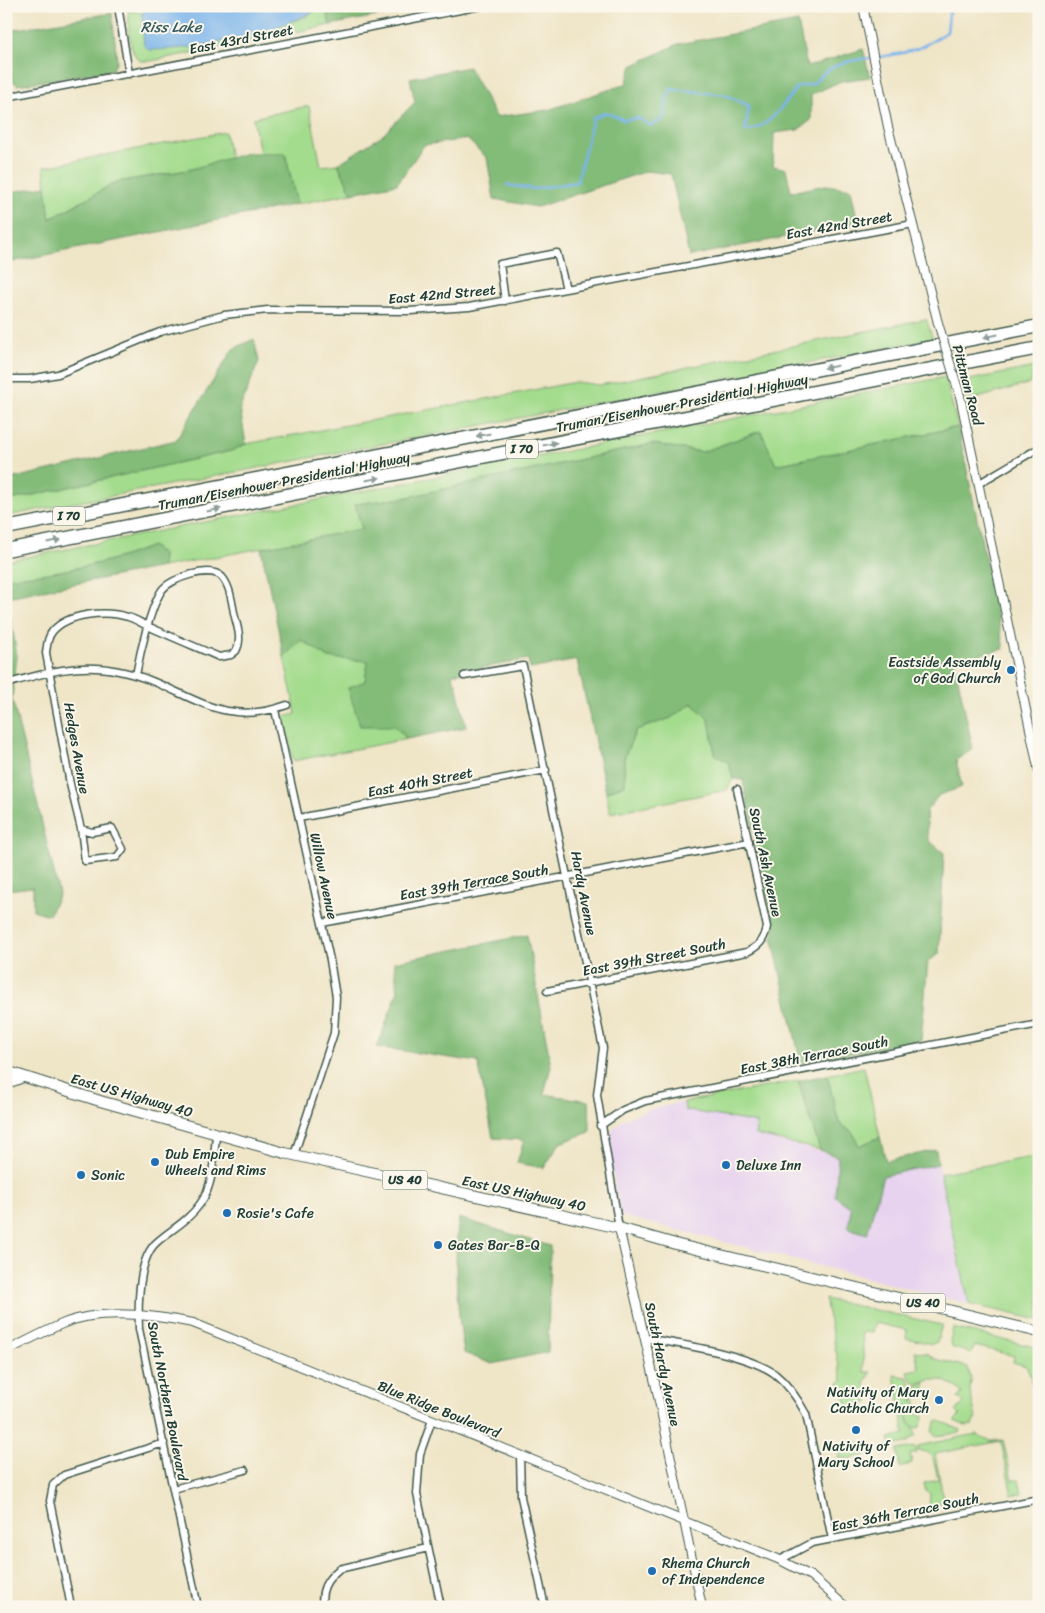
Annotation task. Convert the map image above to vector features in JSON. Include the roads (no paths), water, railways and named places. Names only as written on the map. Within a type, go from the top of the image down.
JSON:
[{"type":"highway","name":"Truman/Eisenhower Presidential Highway","points":[[6,528],[1039,326]]},
{"type":"highway","name":"Truman/Eisenhower Presidential Highway","points":[[6,550],[1039,348]]},
{"type":"main road","name":"East US Highway 40","points":[[6,1071],[100,1101],[294,1154],[619,1228],[679,1245],[1039,1332]]},
{"type":"main road","points":[[6,1084],[24,1077]]},
{"type":"street","points":[[118,6],[129,74]]},
{"type":"street","name":"East 43rd Street","points":[[6,97],[481,6]]},
{"type":"street","name":"Pittman Road","points":[[863,6],[877,74],[913,224],[938,323],[960,396],[1039,772]]},
{"type":"street","name":"East 42nd Street","points":[[6,378],[30,379],[58,374],[160,332],[224,316],[268,310],[410,312],[469,307],[913,224]]},
{"type":"street","points":[[505,301],[500,264],[557,253],[566,288]]},
{"type":"street","points":[[978,484],[1039,448]]},
{"type":"street","name":"Hedges Avenue","points":[[81,829],[92,832],[112,828],[123,849],[117,857],[85,860],[81,829],[70,784],[51,670],[46,653],[47,642],[51,632],[61,623],[87,615],[115,614],[128,617],[148,626],[219,657],[231,655],[236,651],[240,639],[227,585],[219,576],[207,573],[178,578],[169,583],[161,592],[148,626]]},
{"type":"street","points":[[136,675],[148,626]]},
{"type":"street","name":"Hardy Avenue","points":[[464,676],[523,666],[603,1048],[597,1095],[600,1126]]},
{"type":"street","points":[[6,684],[51,670],[93,667],[136,675],[220,711],[247,714],[275,710],[287,706]]},
{"type":"street","name":"Willow Avenue","points":[[275,710],[322,923],[336,997],[334,1033],[294,1154]]},
{"type":"street","name":"East 40th Street","points":[[299,818],[546,770]]},
{"type":"street","name":"South Ash Avenue","points":[[738,789],[767,927],[763,941]]},
{"type":"street","name":"East 39th Terrace South","points":[[322,923],[568,878],[749,842]]},
{"type":"street","name":"East 39th Street South","points":[[547,991],[747,952],[759,946],[763,941]]},
{"type":"street","name":"East 38th Terrace South","points":[[600,1126],[623,1110],[645,1101],[1039,1024]]},
{"type":"street","name":"South Hardy Avenue","points":[[600,1126],[619,1228],[645,1338],[702,1607]]},
{"type":"street","name":"South Northern Boulevard","points":[[198,1607],[139,1330],[138,1314],[145,1258],[156,1243],[183,1224],[201,1203],[212,1177],[216,1134]]},
{"type":"street","name":"Blue Ridge Boulevard","points":[[7,1348],[64,1323],[101,1316],[138,1314],[193,1323],[780,1560],[811,1576],[846,1607]]},
{"type":"street","points":[[645,1338],[725,1354],[766,1369],[783,1381],[797,1398],[806,1414],[832,1539]]},
{"type":"street","points":[[432,1420],[420,1454],[416,1478],[417,1494],[441,1607]]},
{"type":"street","points":[[71,1607],[50,1500],[50,1492],[53,1485],[64,1475],[164,1443]]},
{"type":"street","points":[[520,1455],[522,1497],[545,1607]]},
{"type":"street","points":[[173,1489],[246,1470]]},
{"type":"street","name":"East 36th Terrace South","points":[[780,1560],[812,1543],[1039,1500]]},
{"type":"street","points":[[323,1607],[322,1592],[328,1578],[339,1569],[428,1548]]},
{"type":"water","name":"Riss Lake","points":[[152,6],[325,6],[305,16],[262,32],[239,38],[217,43],[149,50],[144,45],[142,13]]},
{"type":"waterway","points":[[507,185],[534,189],[577,182],[593,118],[606,112],[624,120],[638,118],[651,126],[663,119],[667,97],[671,89],[726,95],[749,106],[745,131],[754,129],[769,121],[797,87],[813,84],[833,67],[844,62],[912,51],[947,32],[950,6]]},
{"type":"place","name":"Eastside Assembly of God Church","points":[[1011,670]]},
{"type":"place","name":"Dub Empire Wheels and Rims","points":[[155,1162]]},
{"type":"place","name":"Deluxe Inn","points":[[726,1165]]},
{"type":"place","name":"Sonic","points":[[81,1175]]},
{"type":"place","name":"Rosie's Cafe","points":[[227,1213]]},
{"type":"place","name":"Gates Bar-B-Q","points":[[438,1245]]},
{"type":"place","name":"Nativity of Mary Catholic Church","points":[[939,1400]]},
{"type":"place","name":"Nativity of Mary School","points":[[856,1430]]},
{"type":"place","name":"Rhema Church of Independence","points":[[652,1571]]}]
